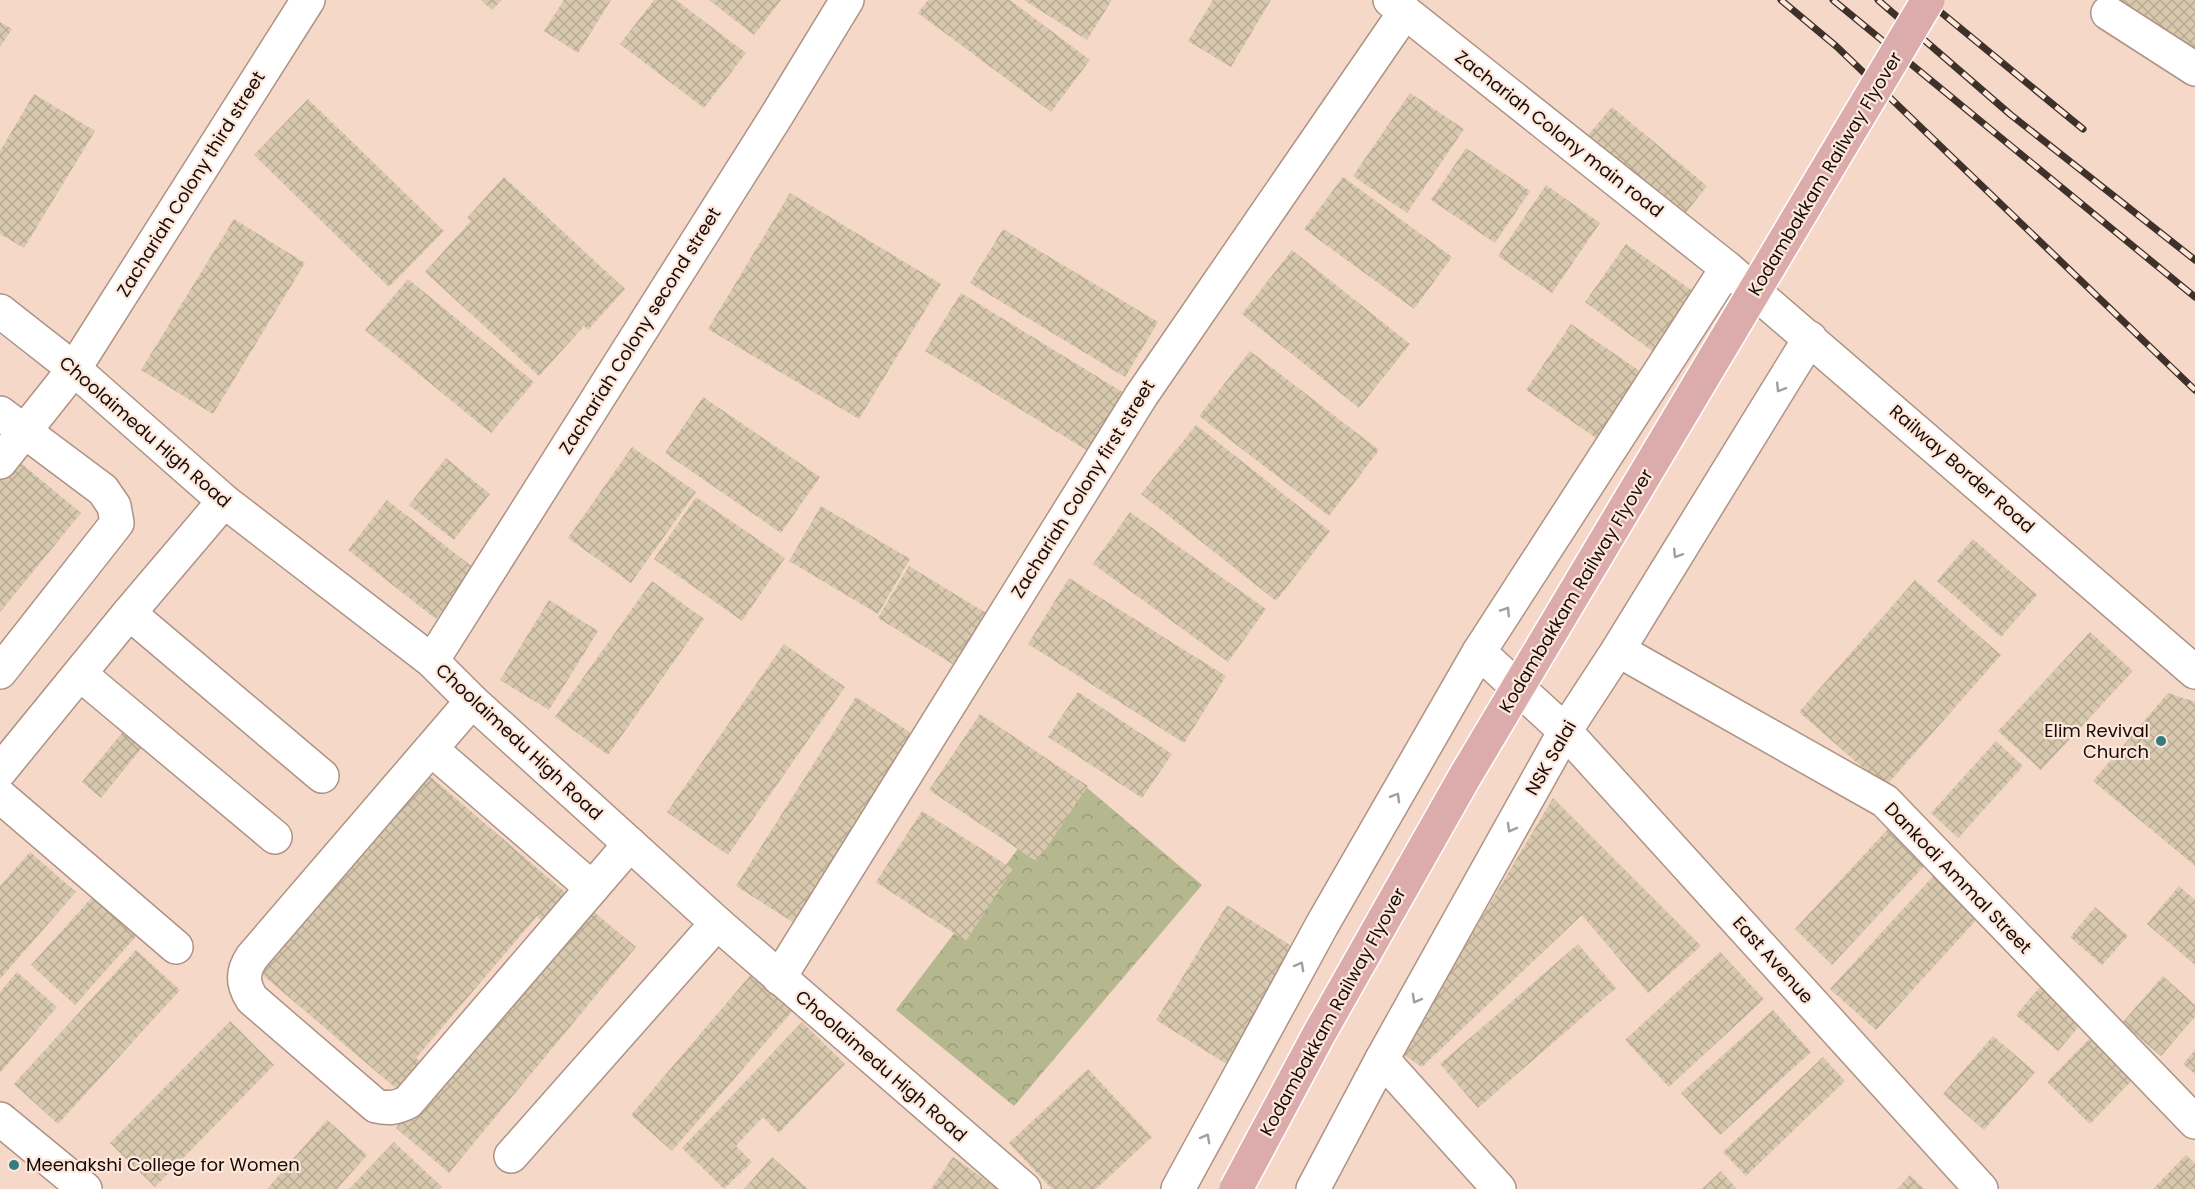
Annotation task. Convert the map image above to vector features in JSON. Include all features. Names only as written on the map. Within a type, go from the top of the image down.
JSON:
[{"type":"main road","name":"Kodambakkam Railway Flyover","points":[[1236,1189],[1319,1034],[1464,778],[1928,0]]},
{"type":"street","name":"Zachariah Colony third street","points":[[0,462],[12,422],[74,369],[308,0]]},
{"type":"street","name":"Zachariah Colony second street","points":[[432,661],[777,115],[847,0]]},
{"type":"street","name":"Zachariah Colony main road","points":[[1398,6],[1727,268]]},
{"type":"street","name":"Zachariah Colony first street","points":[[779,978],[1141,396],[1398,6]]},
{"type":"street","points":[[2109,13],[2195,69]]},
{"type":"street","name":"Railway Border Road","points":[[1727,268],[2195,672]]},
{"type":"street","points":[[1178,1189],[1322,925],[1479,652],[1727,268]]},
{"type":"street","name":"Choolaimedu High Road","points":[[0,311],[74,369],[224,501],[432,661],[472,701],[717,923],[1024,1189]]},
{"type":"street","name":"NSK Salai","points":[[1313,1189],[1382,1059],[1565,731],[1618,650],[1810,338]]},
{"type":"street","points":[[0,672],[117,523],[114,506],[103,490],[12,422]]},
{"type":"street","points":[[0,771],[224,501]]},
{"type":"street","points":[[129,613],[322,776]]},
{"type":"street","name":"Dankodi Ammal Street","points":[[1618,650],[1885,801],[2195,1122]]},
{"type":"street","name":"East Avenue","points":[[1479,652],[1565,731],[1981,1189]]},
{"type":"street","points":[[80,674],[275,837]]},
{"type":"street","points":[[472,701],[252,957],[243,979],[252,999],[376,1106],[387,1109],[397,1108],[408,1102],[630,844]]},
{"type":"street","points":[[431,749],[592,888]]},
{"type":"street","points":[[0,796],[176,947]]},
{"type":"street","points":[[511,1156],[717,923]]},
{"type":"street","points":[[1382,1059],[1499,1189]]},
{"type":"street","points":[[0,1119],[85,1189]]},
{"type":"green space","points":[[1073,776],[1202,885],[1014,1106],[896,1010]]},
{"type":"building","points":[[481,0],[502,0],[492,10]]},
{"type":"building","points":[[564,0],[611,0],[578,53],[544,31]]},
{"type":"building","points":[[654,0],[676,0],[746,53],[704,108],[620,44]]},
{"type":"building","points":[[709,0],[781,0],[754,35]]},
{"type":"building","points":[[928,0],[1010,0],[1090,60],[1051,112],[918,13]]},
{"type":"building","points":[[1024,0],[1112,0],[1087,40]]},
{"type":"building","points":[[1213,0],[1271,0],[1231,67],[1188,41]]},
{"type":"building","points":[[2106,0],[2195,0],[2195,57]]},
{"type":"building","points":[[0,22],[12,29],[0,47]]},
{"type":"building","points":[[1410,93],[1464,129],[1407,213],[1353,176]]},
{"type":"building","points":[[34,94],[95,131],[24,248],[0,234],[0,151]]},
{"type":"building","points":[[308,99],[444,231],[389,287],[254,155]]},
{"type":"building","points":[[1612,107],[1707,186],[1684,215],[1588,135]]},
{"type":"building","points":[[1466,148],[1530,191],[1495,243],[1431,200]]},
{"type":"building","points":[[504,177],[625,289],[588,330],[584,326],[539,376],[425,272],[471,221],[467,218]]},
{"type":"building","points":[[1343,177],[1452,257],[1414,309],[1304,229]]},
{"type":"building","points":[[1546,185],[1600,223],[1552,293],[1498,256]]},
{"type":"building","points":[[790,193],[941,284],[859,419],[708,329]]},
{"type":"building","points":[[234,219],[305,263],[213,414],[141,370]]},
{"type":"building","points":[[1003,229],[1158,322],[1125,377],[970,283]]},
{"type":"building","points":[[1626,244],[1697,294],[1655,353],[1585,302]]},
{"type":"building","points":[[1292,250],[1410,344],[1359,408],[1242,314]]},
{"type":"building","points":[[408,279],[534,382],[491,433],[365,330]]},
{"type":"building","points":[[961,293],[1124,393],[1088,451],[925,351]]},
{"type":"building","points":[[1571,324],[1644,374],[1599,440],[1526,390]]},
{"type":"building","points":[[1250,351],[1379,450],[1329,516],[1199,416]]},
{"type":"building","points":[[703,397],[820,477],[781,533],[665,453]]},
{"type":"building","points":[[1196,425],[1330,531],[1276,601],[1141,494]]},
{"type":"building","points":[[632,447],[696,492],[631,583],[568,538]]},
{"type":"building","points":[[446,458],[490,494],[454,540],[409,505]]},
{"type":"building","points":[[16,459],[81,513],[0,612],[0,479]]},
{"type":"building","points":[[696,497],[785,558],[742,621],[654,559]]},
{"type":"building","points":[[387,500],[475,569],[436,619],[348,550]]},
{"type":"building","points":[[821,506],[910,559],[878,614],[789,561]]},
{"type":"building","points":[[1130,512],[1266,609],[1228,662],[1093,564]]},
{"type":"building","points":[[1973,539],[2037,595],[2001,637],[1937,581]]},
{"type":"building","points":[[909,566],[986,613],[954,665],[878,618]]},
{"type":"building","points":[[1069,578],[1226,676],[1184,743],[1028,644]]},
{"type":"building","points":[[1915,580],[2001,655],[1885,787],[1799,712]]},
{"type":"building","points":[[652,581],[704,619],[608,755],[555,717]]},
{"type":"building","points":[[549,600],[598,631],[549,710],[500,680]]},
{"type":"building","points":[[2090,632],[2133,671],[2041,770],[1998,731]]},
{"type":"building","points":[[784,644],[845,687],[728,855],[667,812]]},
{"type":"building","points":[[1078,692],[1172,754],[1142,798],[1048,737]]},
{"type":"building","name":"Elim Revival Church","points":[[2168,693],[2195,702],[2195,866],[2093,781]]},
{"type":"building","points":[[856,697],[914,735],[794,923],[736,886]]},
{"type":"building","points":[[980,714],[1088,786],[1037,862],[929,790]]},
{"type":"building","points":[[125,729],[144,745],[101,798],[82,782]]},
{"type":"building","points":[[1996,741],[2023,766],[1958,838],[1931,813]]},
{"type":"building","points":[[425,772],[566,893],[542,922],[537,916],[416,1058],[422,1064],[399,1091],[257,970]]},
{"type":"building","points":[[1553,798],[1701,946],[1648,993],[1582,915],[1422,1067],[1401,1053]]},
{"type":"building","points":[[922,811],[1013,869],[966,941],[876,882]]},
{"type":"building","points":[[1888,829],[1926,864],[1832,965],[1795,929]]},
{"type":"building","points":[[30,852],[76,892],[0,979],[0,886]]},
{"type":"building","points":[[1935,874],[1980,916],[1876,1030],[1830,989]]},
{"type":"building","points":[[2179,886],[2195,900],[2195,965],[2147,924]]},
{"type":"building","points":[[95,894],[139,933],[75,1005],[31,965]]},
{"type":"building","points":[[583,903],[636,947],[449,1173],[396,1128]]},
{"type":"building","points":[[1227,905],[1304,954],[1233,1068],[1156,1020]]},
{"type":"building","points":[[2095,907],[2128,936],[2102,965],[2070,937]]},
{"type":"building","points":[[1578,944],[1616,988],[1478,1108],[1440,1064]]},
{"type":"building","points":[[136,950],[180,990],[58,1124],[14,1084]]},
{"type":"building","points":[[1720,952],[1764,999],[1669,1087],[1625,1040]]},
{"type":"building","points":[[754,971],[796,1007],[672,1151],[631,1115]]},
{"type":"building","points":[[17,972],[57,1007],[0,1073],[0,992]]},
{"type":"building","points":[[2163,976],[2195,1005],[2195,1017],[2161,1056],[2122,1023]]},
{"type":"building","points":[[2046,980],[2087,1017],[2058,1051],[2016,1015]]},
{"type":"building","points":[[1773,1010],[1811,1052],[1720,1135],[1681,1093]]},
{"type":"building","points":[[230,1021],[274,1065],[155,1187],[110,1143]]},
{"type":"building","points":[[802,1022],[845,1064],[779,1133],[763,1117],[736,1146],[752,1162],[724,1189],[682,1148]]},
{"type":"building","points":[[2095,1033],[2138,1074],[2090,1124],[2047,1082]]},
{"type":"building","points":[[1993,1036],[2035,1072],[1984,1130],[1943,1094]]},
{"type":"building","points":[[2195,1050],[2195,1074],[2183,1064]]},
{"type":"building","points":[[1823,1057],[1845,1081],[1746,1176],[1723,1152]]},
{"type":"building","points":[[1088,1069],[1152,1137],[1096,1189],[1052,1189],[1009,1143]]},
{"type":"building","points":[[327,1120],[367,1155],[337,1189],[267,1189]]},
{"type":"building","points":[[394,1142],[442,1187],[440,1189],[349,1189]]},
{"type":"building","points":[[2186,1155],[2195,1164],[2195,1189],[2153,1189]]},
{"type":"building","points":[[772,1157],[808,1189],[744,1189]]},
{"type":"building","points":[[953,1157],[998,1189],[931,1189]]},
{"type":"building","points":[[1721,1171],[1737,1189],[1702,1189]]},
{"type":"building","points":[[1910,1175],[1924,1189],[1897,1189]]},
{"type":"railway","points":[[1781,0],[1836,46],[2195,390]]},
{"type":"railway","points":[[1833,0],[2195,297]]},
{"type":"railway","points":[[1878,0],[2011,115],[2195,260]]},
{"type":"railway","points":[[1926,0],[2083,129]]},
{"type":"place","name":"Elim Revival Church","points":[[2161,741]]},
{"type":"place","name":"Meenakshi College for Women","points":[[14,1165]]}]
